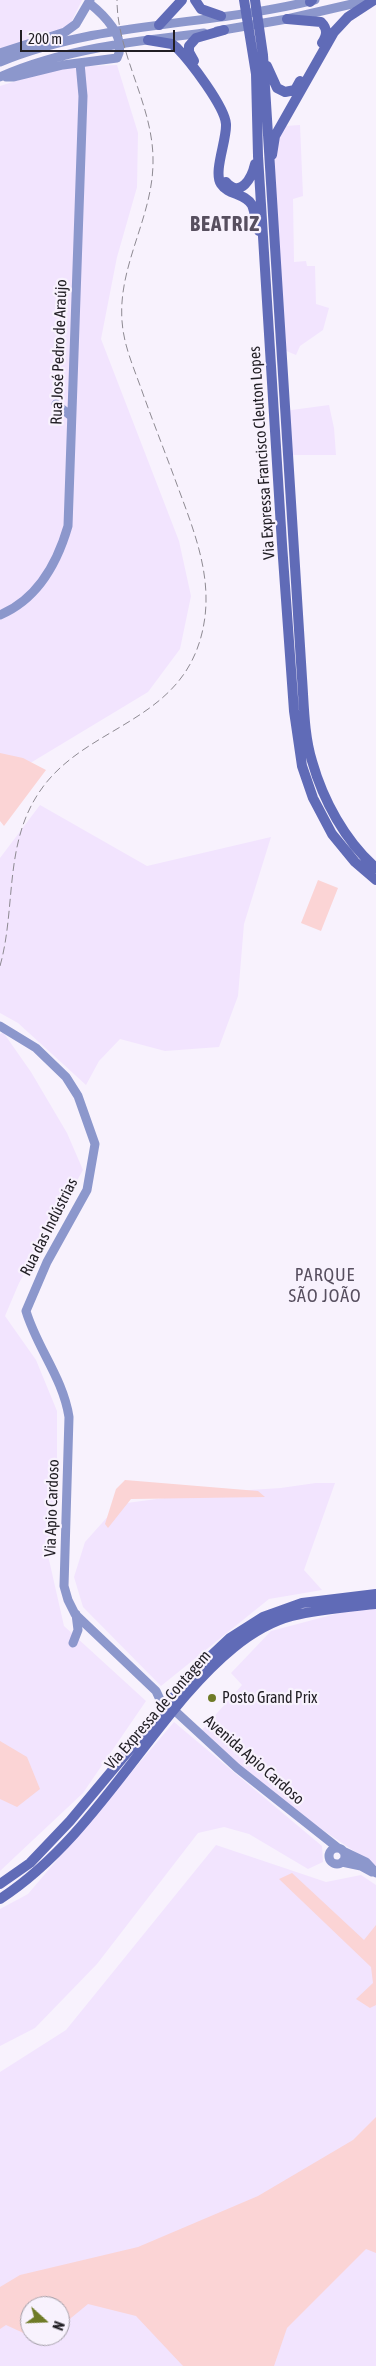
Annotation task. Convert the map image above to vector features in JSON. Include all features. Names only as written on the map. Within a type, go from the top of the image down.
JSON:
[{"type":"highway","points":[[159,25],[182,0]]},
{"type":"highway","points":[[195,0],[201,9],[226,16]]},
{"type":"highway","name":"Via Expressa Francisco Cleuton Lopes","points":[[244,0],[256,74],[258,156],[290,652],[294,711],[302,766],[313,798],[332,834],[356,862],[376,880]]},
{"type":"highway","name":"Via Expressa Francisco Cleuton Lopes","points":[[255,0],[262,55],[302,678],[311,760],[324,792],[344,832],[376,868]]},
{"type":"highway","points":[[269,173],[275,136],[334,32],[348,17],[374,0]]},
{"type":"highway","points":[[262,55],[277,88],[285,92],[295,90],[327,33],[326,26],[318,20],[287,19]]},
{"type":"highway","points":[[229,29],[196,38],[189,46],[189,52],[191,58],[226,105],[231,119],[230,140],[223,166],[223,178],[226,183],[230,186],[239,187],[246,185],[250,180],[258,156]]},
{"type":"highway","points":[[143,41],[172,44],[177,48],[222,107],[226,131],[218,176],[220,184],[228,191],[248,200],[253,206],[265,254]]},
{"type":"highway","name":"Via Expressa de Contagem","points":[[0,1900],[36,1872],[78,1828],[169,1709],[173,1697],[197,1669],[230,1638],[263,1618],[302,1602],[376,1594]]},
{"type":"highway","name":"Via Expressa de Contagem","points":[[0,1884],[30,1863],[169,1709],[235,1646],[271,1624],[291,1616],[376,1604]]},
{"type":"street","points":[[0,62],[25,52],[136,29],[226,16],[312,0]]},
{"type":"street","points":[[1,77],[30,65],[73,54],[143,41],[287,19],[369,0]]},
{"type":"street","points":[[0,53],[65,32],[76,24],[89,2],[111,23],[120,52],[117,58],[112,60],[80,63],[14,77],[1,77]]},
{"type":"street","name":"Rua José Pedro de Araújo","points":[[0,615],[8,612],[35,592],[50,571],[63,544],[68,526],[83,96],[80,63]]},
{"type":"street","points":[[56,404],[71,416]]},
{"type":"street","name":"Rua das Indústrias","points":[[0,1026],[36,1048],[66,1077],[78,1096],[95,1144],[87,1190],[46,1262],[30,1300]]},
{"type":"street","name":"Via Apio Cardoso","points":[[30,1300],[26,1311],[28,1318],[60,1384],[68,1409],[64,1586],[68,1600],[76,1614],[156,1691],[169,1709]]},
{"type":"street","points":[[73,1643],[78,1630],[76,1614]]},
{"type":"street","name":"Via Apio Cardoso","points":[[156,1691],[173,1697]]},
{"type":"street","name":"Avenida Apio Cardoso","points":[[169,1709],[237,1768],[316,1832],[341,1849],[366,1862],[376,1873]]},
{"type":"street","name":"Avenida Apio Cardoso","points":[[316,1832],[329,1854]]},
{"type":"street","points":[[332,1849],[341,1849],[345,1857],[342,1862],[332,1863],[329,1854],[332,1849]]},
{"type":"street","name":"Avenida Apio Cardoso","points":[[342,1862],[361,1866],[376,1873]]},
{"type":"shaded area","points":[[0,0],[82,0],[68,29],[0,52]]},
{"type":"shaded area","points":[[117,65],[138,133],[137,187],[117,257],[101,339],[179,541],[191,596],[180,649],[148,692],[27,765],[0,805],[0,86],[61,67]]},
{"type":"shaded area","points":[[300,125],[303,196],[293,199],[294,262],[306,261],[307,266],[315,266],[316,304],[329,308],[323,330],[300,346],[296,355],[284,350],[272,174],[279,137],[286,126]]},
{"type":"shaded area","points":[[329,405],[334,428],[336,455],[287,455],[284,411]]},
{"type":"shaded area","points":[[0,753],[23,758],[46,770],[4,826],[0,821]]},
{"type":"shaded area","points":[[40,805],[147,866],[271,837],[244,924],[238,996],[219,1047],[165,1051],[120,1039],[99,1061],[86,1085],[18,1023],[0,1013],[0,858]]},
{"type":"shaded area","points":[[318,880],[338,888],[321,931],[301,923]]},
{"type":"shaded area","points":[[3,1032],[31,1072],[67,1133],[83,1170],[19,1283],[5,1316],[36,1360],[57,1411],[57,1511],[47,1551],[64,1626],[146,1701],[83,1793],[0,1871],[0,1034]]},
{"type":"shaded area","points":[[125,1480],[258,1491],[265,1497],[131,1499],[108,1528],[105,1524],[116,1489]]},
{"type":"shaded area","points":[[316,1483],[335,1483],[304,1570],[322,1590],[269,1599],[161,1686],[83,1607],[74,1577],[85,1542],[119,1504],[202,1493],[281,1488]]},
{"type":"shaded area","points":[[376,1608],[376,1866],[267,1790],[202,1730],[242,1685],[231,1673],[271,1631],[354,1609]]},
{"type":"shaded area","points":[[174,1722],[322,1846],[323,1862],[308,1869],[249,1834],[224,1827],[198,1833],[97,1964],[35,2028],[0,2046],[0,1909],[28,1894]]},
{"type":"shaded area","points":[[0,1741],[27,1757],[40,1789],[17,1807],[0,1799]]},
{"type":"shaded area","points":[[216,1845],[326,1882],[361,1875],[376,1885],[376,2366],[0,2366],[0,2072],[66,2030]]},
{"type":"shaded area","points":[[292,1873],[364,1940],[376,1925],[376,2005],[370,2008],[356,1999],[373,1983],[371,1967],[279,1879]]},
{"type":"shaded area","points":[[376,2117],[376,2253],[366,2249],[287,2328],[274,2366],[183,2366],[136,2316],[88,2304],[70,2319],[70,2296],[20,2296],[20,2331],[6,2325],[0,2329],[0,2287],[20,2275],[138,2247],[258,2196],[353,2140]]},
{"type":"railway","points":[[0,966],[5,944],[15,856],[27,814],[38,794],[57,771],[79,753],[152,706],[173,687],[190,664],[202,633],[205,613],[204,575],[196,537],[131,361],[123,330],[122,308],[124,287],[147,204],[153,162],[152,141],[148,121],[123,41],[117,0]]},
{"type":"place","name":"Posto Grand Prix","points":[[212,1698]]},
{"type":"district","name":"BEATRIZ","points":[[225,224]]},
{"type":"district","name":"PARQUE SÃO JOÃO","points":[[325,1285]]}]
